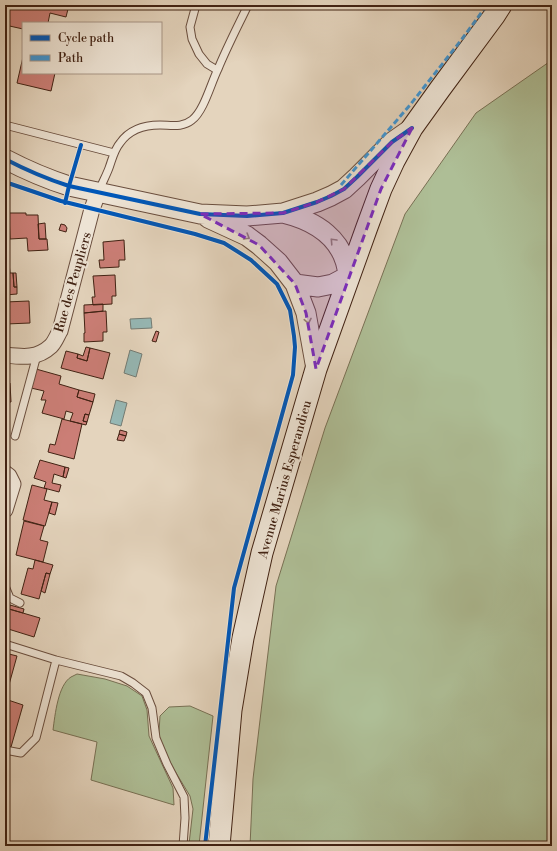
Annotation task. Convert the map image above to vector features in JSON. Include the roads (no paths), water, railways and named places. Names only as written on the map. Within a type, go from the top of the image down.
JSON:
[{"type":"main road","name":"Avenue Marius Esperandieu","points":[[219,846],[231,710],[243,638],[262,553],[316,369],[348,276],[381,189],[394,161],[412,128],[501,5]]},
{"type":"street","points":[[5,159],[54,181],[98,193],[200,214],[247,216],[283,213],[331,196],[344,189],[392,142],[412,128]]},
{"type":"street","name":"Rue des Peupliers","points":[[38,354],[52,345],[60,331],[92,209],[98,193]]},
{"type":"street","points":[[283,213],[296,216],[307,221],[328,235],[338,245],[348,265],[348,276],[333,284],[318,287],[295,284]]},
{"type":"street","points":[[200,214],[247,236],[278,262],[295,284],[306,313],[316,369]]},
{"type":"street","points":[[5,355],[27,357],[38,354]]},
{"type":"street","points":[[5,473],[9,476],[13,484],[5,510]]},
{"type":"lane","points":[[196,5],[190,27],[192,39],[199,54],[207,64],[217,70]]},
{"type":"lane","points":[[98,193],[114,153],[119,144],[127,135],[134,130],[147,126],[184,125],[193,120],[203,104],[217,70],[248,5]]},
{"type":"lane","points":[[5,126],[114,153]]},
{"type":"lane","points":[[15,436],[38,354]]},
{"type":"lane","points":[[5,586],[10,598],[20,602]]},
{"type":"lane","points":[[5,644],[56,660],[121,676],[133,683],[146,694],[152,708],[156,738],[167,764],[184,797],[185,818],[183,846]]},
{"type":"lane","points":[[5,750],[21,753],[36,738],[56,660]]},
{"type":"water","points":[[151,318],[152,328],[131,329],[130,319]]},
{"type":"water","points":[[130,350],[142,354],[136,377],[124,373]]},
{"type":"water","points":[[116,400],[127,403],[121,426],[110,423]]}]
